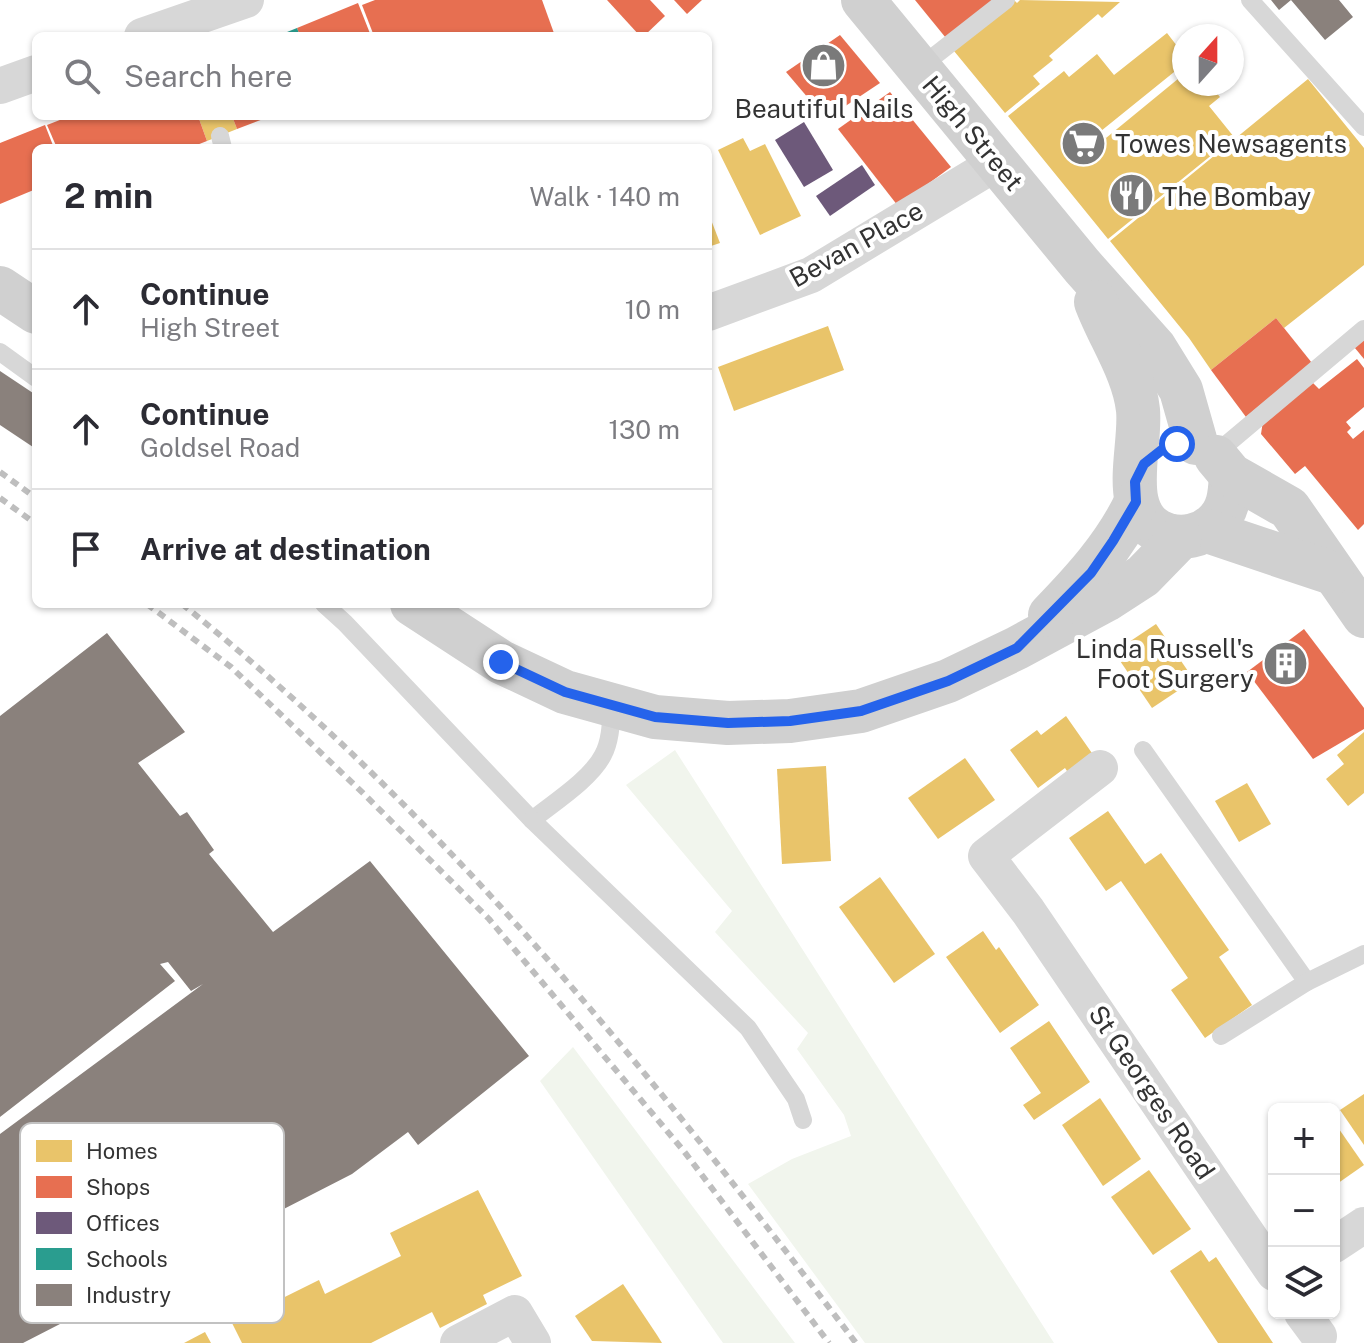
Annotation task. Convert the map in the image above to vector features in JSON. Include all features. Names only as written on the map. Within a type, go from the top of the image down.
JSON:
[{"type":"main road","name":"High Street","points":[[418,608],[501,662],[565,692],[655,717],[728,723],[790,721],[861,711],[948,681],[1017,648],[1143,576],[1194,535],[1221,518],[1229,499],[1214,458],[1181,390],[1155,348],[1082,266],[863,0]]},
{"type":"main road","name":"High Street","points":[[1082,266],[1125,364],[1138,409],[1136,492]]},
{"type":"main road","points":[[0,288],[32,309]]},
{"type":"main road","points":[[1017,648],[1091,573],[1123,527],[1144,464],[1153,455],[1177,444],[1214,458],[1289,508],[1350,585]]},
{"type":"main road","points":[[1136,492],[1145,521],[1157,532],[1194,535],[1278,557],[1350,585]]},
{"type":"street","points":[[163,32],[229,3]]},
{"type":"street","points":[[0,86],[32,74]]},
{"type":"street","name":"Bevan Place","points":[[712,312],[811,275],[998,162]]},
{"type":"street","name":"St Georges Road","points":[[1100,768],[986,856],[1028,911],[1268,1264]]},
{"type":"street","points":[[1340,1241],[1364,1225]]},
{"type":"street","points":[[458,1343],[524,1328]]},
{"type":"lane","points":[[919,68],[1006,0]]},
{"type":"lane","points":[[1250,0],[1364,127]]},
{"type":"lane","points":[[1214,458],[1364,329]]},
{"type":"lane","points":[[0,352],[32,375]]},
{"type":"lane","points":[[328,608],[532,820],[748,1028],[796,1099],[803,1120]]},
{"type":"lane","points":[[532,820],[586,775],[603,756],[609,739],[612,705]]},
{"type":"lane","points":[[1143,750],[1307,982]]},
{"type":"lane","points":[[1221,1036],[1307,982],[1364,954]]},
{"type":"shaded area","points":[[675,750],[1054,1343],[865,1343],[748,1184],[792,1159],[851,1136],[844,1115],[797,1049],[808,1033],[715,932],[732,911],[626,785]]},
{"type":"shaded area","points":[[573,1047],[795,1343],[723,1343],[540,1081]]},
{"type":"building: Homes","points":[[1014,0],[1017,3],[1020,0],[1120,2],[1102,18],[1098,14],[1049,56],[1053,60],[1033,76],[1040,84],[1005,113],[954,51]]},
{"type":"building: Homes","points":[[1167,33],[1172,39],[1172,74],[1101,131],[1106,138],[1172,84],[1172,96],[1219,96],[1209,106],[1234,137],[1108,239],[1008,116],[1064,71],[1069,77],[1097,54],[1114,75]]},
{"type":"building: Homes","points":[[1308,79],[1364,148],[1364,265],[1284,328],[1276,318],[1211,370],[1189,338],[1110,241]]},
{"type":"building: Homes","points":[[199,120],[234,120],[237,129],[207,141]]},
{"type":"building: Homes","points":[[743,138],[750,151],[765,144],[801,216],[760,235],[718,150]]},
{"type":"building: Homes","points":[[712,222],[720,243],[712,246]]},
{"type":"building: Homes","points":[[828,326],[844,370],[734,411],[718,367]]},
{"type":"building: Homes","points":[[1156,624],[1194,680],[1152,708],[1114,652]]},
{"type":"building: Homes","points":[[1066,716],[1094,756],[1069,774],[1065,768],[1038,788],[1010,750],[1037,730],[1041,735]]},
{"type":"building: Homes","points":[[1364,732],[1364,793],[1348,806],[1326,779],[1344,764],[1337,755]]},
{"type":"building: Homes","points":[[965,758],[995,800],[938,839],[908,798]]},
{"type":"building: Homes","points":[[826,766],[831,861],[782,864],[777,769]]},
{"type":"building: Homes","points":[[1247,783],[1271,824],[1239,842],[1215,801]]},
{"type":"building: Homes","points":[[1108,811],[1145,864],[1161,853],[1229,950],[1219,957],[1252,1005],[1205,1038],[1171,990],[1188,978],[1121,881],[1106,891],[1069,838]]},
{"type":"building: Homes","points":[[880,877],[935,954],[894,983],[839,907]]},
{"type":"building: Homes","points":[[983,931],[996,950],[999,947],[1039,1005],[1000,1033],[946,957]]},
{"type":"building: Homes","points":[[1049,1021],[1090,1082],[1034,1120],[1023,1105],[1041,1093],[1010,1048]]},
{"type":"building: Homes","points":[[1364,1094],[1364,1145],[1340,1110]]},
{"type":"building: Homes","points":[[1100,1098],[1141,1159],[1103,1186],[1062,1125]]},
{"type":"building: Homes","points":[[1340,1130],[1364,1165],[1340,1182]]},
{"type":"building: Homes","points":[[1149,1170],[1191,1229],[1153,1255],[1111,1197]]},
{"type":"building: Homes","points":[[478,1190],[522,1276],[483,1295],[487,1304],[440,1328],[432,1312],[371,1343],[242,1343],[232,1323],[284,1323],[284,1297],[319,1280],[325,1294],[401,1256],[390,1233]]},
{"type":"building: Homes","points":[[1201,1250],[1209,1262],[1216,1257],[1273,1343],[1218,1343],[1170,1271]]},
{"type":"building: Homes","points":[[623,1284],[662,1343],[592,1341],[575,1316]]},
{"type":"building: Homes","points":[[205,1332],[211,1343],[184,1343]]},
{"type":"building: Shops","points":[[375,0],[542,0],[554,32],[372,32],[362,5]]},
{"type":"building: Shops","points":[[607,0],[650,0],[665,16],[648,32],[636,32]]},
{"type":"building: Shops","points":[[674,0],[702,0],[687,14]]},
{"type":"building: Shops","points":[[915,0],[1001,0],[950,43]]},
{"type":"building: Shops","points":[[358,3],[369,32],[298,32],[297,28]]},
{"type":"building: Shops","points":[[840,35],[880,83],[826,119],[786,72]]},
{"type":"building: Shops","points":[[890,92],[951,167],[898,206],[838,129]]},
{"type":"building: Shops","points":[[60,120],[199,120],[207,141],[199,144],[55,144],[47,125]]},
{"type":"building: Shops","points":[[234,120],[261,120],[237,129]]},
{"type":"building: Shops","points":[[45,125],[52,144],[32,144],[32,191],[0,204],[0,143]]},
{"type":"building: Shops","points":[[1276,318],[1312,363],[1246,417],[1211,370]]},
{"type":"building: Shops","points":[[1364,331],[1364,359],[1350,342]]},
{"type":"building: Shops","points":[[1357,359],[1364,368],[1364,407],[1346,422],[1351,428],[1347,432],[1353,439],[1364,430],[1364,524],[1358,530],[1305,466],[1295,474],[1261,434],[1263,421],[1311,381],[1319,389]]},
{"type":"building: Shops","points":[[1304,629],[1364,708],[1364,729],[1313,759],[1247,672]]},
{"type":"building: Offices","points":[[804,122],[833,170],[804,187],[775,140]]},
{"type":"building: Offices","points":[[862,165],[875,185],[830,216],[816,196]]},
{"type":"building: Industry","points":[[1271,0],[1291,0],[1279,10]]},
{"type":"building: Industry","points":[[1291,0],[1339,0],[1353,17],[1325,40]]},
{"type":"building: Industry","points":[[0,371],[32,392],[32,446],[0,425]]},
{"type":"building: Industry","points":[[107,633],[185,732],[138,763],[180,816],[187,812],[214,850],[209,854],[273,932],[370,861],[529,1056],[418,1145],[408,1132],[352,1174],[284,1209],[284,1123],[20,1123],[20,1323],[62,1323],[23,1343],[0,1343],[0,1134],[203,984],[191,991],[168,962],[160,964],[175,981],[0,1117],[0,716]]},
{"type":"railway","points":[[0,472],[32,495]]},
{"type":"railway","points":[[0,498],[32,521]]},
{"type":"railway","points":[[152,608],[231,667],[489,919],[683,1150],[829,1343]]},
{"type":"railway","points":[[187,608],[278,685],[369,771],[542,952],[702,1145],[856,1343]]},
{"type":"place","name":"Beautiful Nails","points":[[824,65]]},
{"type":"place","name":"Towes Newsagents","points":[[1084,143]]},
{"type":"place","name":"The Bombay","points":[[1131,196]]},
{"type":"place","name":"Linda Russell's Foot Surgery","points":[[1285,663]]},
{"type":"route","points":[[501,662],[565,692],[655,717],[728,723],[790,721],[861,711],[948,681],[1017,648],[1091,573],[1123,527],[1136,502],[1135,482],[1144,464],[1153,455],[1177,444]]}]
